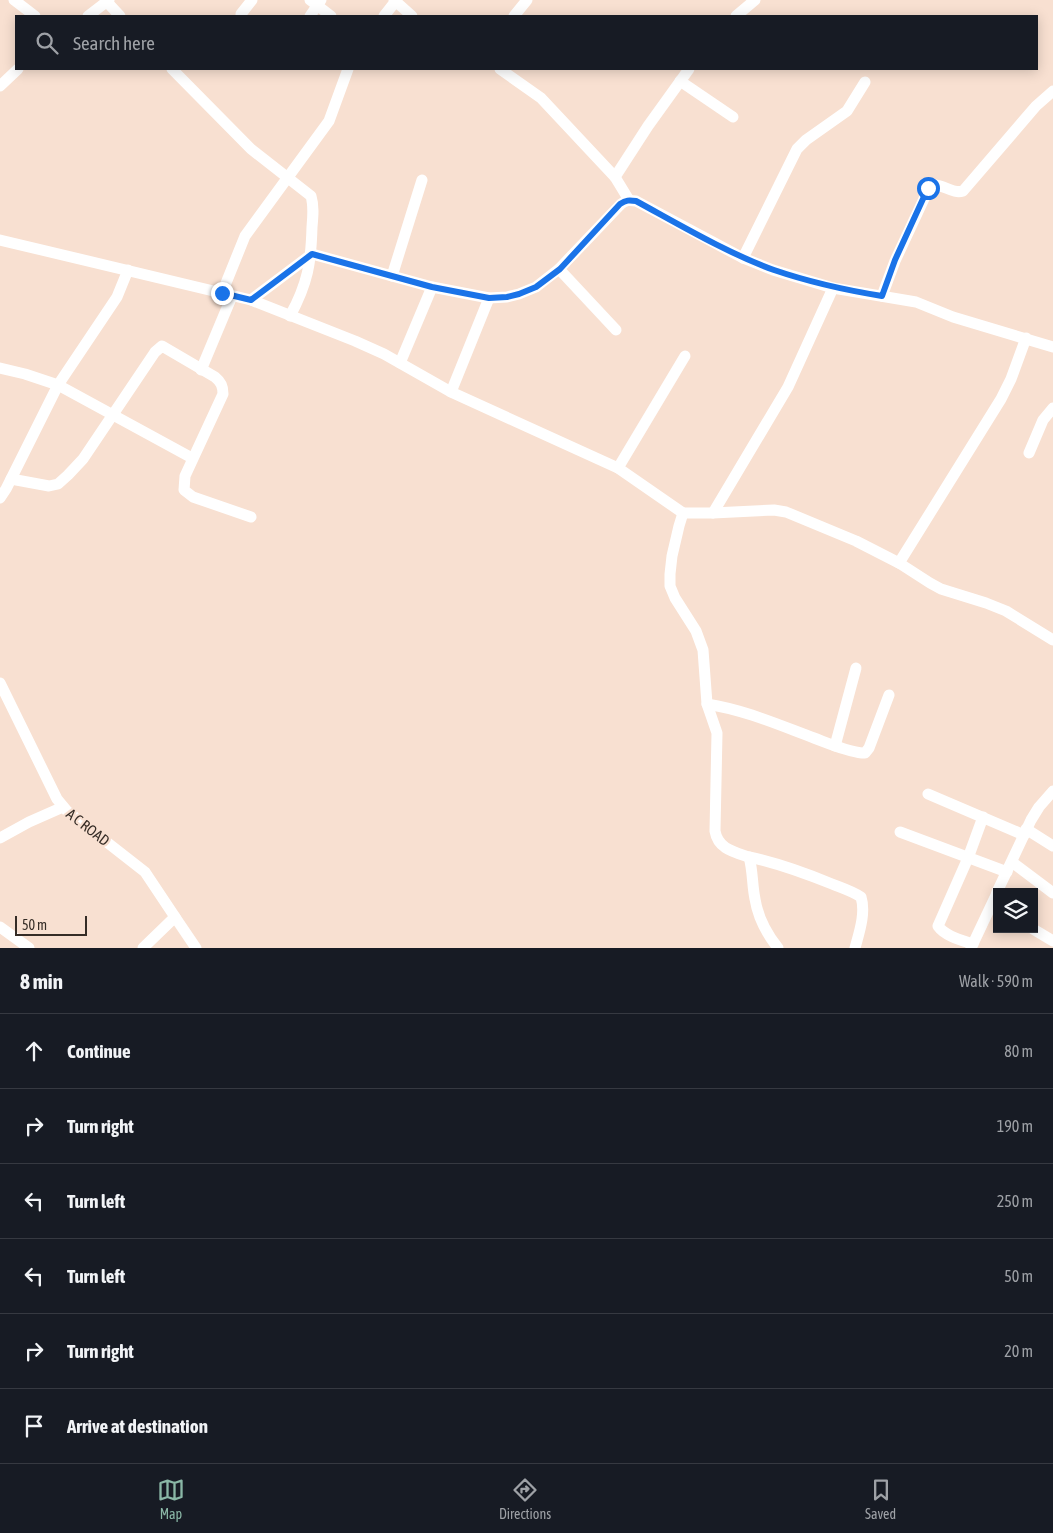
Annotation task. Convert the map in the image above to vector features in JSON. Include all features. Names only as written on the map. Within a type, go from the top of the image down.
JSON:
[{"type":"street","points":[[14,0],[34,15]]},
{"type":"street","points":[[241,14],[252,0]]},
{"type":"street","points":[[515,15],[527,0]]},
{"type":"street","points":[[737,15],[755,0]]},
{"type":"street","points":[[89,15],[108,1],[119,15]]},
{"type":"street","points":[[385,15],[394,1],[411,15]]},
{"type":"street","points":[[310,15],[316,2],[330,15]]},
{"type":"street","points":[[0,86],[17,70]]},
{"type":"street","points":[[173,70],[251,149],[307,192],[312,200],[312,254],[304,287],[290,316]]},
{"type":"street","points":[[201,370],[245,236],[329,120],[348,70]]},
{"type":"street","points":[[501,70],[541,98],[615,177],[629,200]]},
{"type":"street","points":[[615,177],[687,70]]},
{"type":"street","points":[[680,81],[733,117]]},
{"type":"street","points":[[743,258],[797,149],[806,140],[847,110],[865,82]]},
{"type":"street","points":[[882,296],[895,260],[928,188],[936,184],[954,191],[960,192],[963,190],[1036,106],[1053,91]]},
{"type":"street","points":[[392,276],[422,180]]},
{"type":"street","points":[[312,254],[432,287],[489,298],[507,297],[536,287],[560,269],[620,204],[629,200],[636,201],[743,258],[773,270],[833,288],[916,302],[953,317],[1053,347]]},
{"type":"street","points":[[0,240],[251,300],[355,341],[400,363],[451,392],[618,468],[683,513],[713,514],[774,510],[786,512],[856,541],[899,563],[941,589],[1006,611],[1053,640]]},
{"type":"street","points":[[251,300],[312,254]]},
{"type":"street","points":[[560,269],[616,330]]},
{"type":"street","points":[[0,498],[58,385],[117,297],[128,270]]},
{"type":"street","points":[[400,363],[432,287]]},
{"type":"street","points":[[713,514],[788,387],[833,288]]},
{"type":"street","points":[[451,392],[489,298]]},
{"type":"street","points":[[899,563],[1001,399],[1011,379],[1026,338]]},
{"type":"street","points":[[11,479],[49,486],[58,484],[83,459],[158,348],[162,346],[219,380],[223,387],[224,394],[185,476],[184,490],[193,496],[251,517]]},
{"type":"street","points":[[618,468],[685,356]]},
{"type":"street","points":[[0,368],[58,385],[192,458]]},
{"type":"street","points":[[1029,453],[1043,420],[1053,408]]},
{"type":"street","points":[[683,513],[672,556],[670,586],[675,598],[696,631],[703,650],[707,704],[717,733],[716,838],[726,848],[807,874],[849,890],[861,897],[861,927],[855,948]]},
{"type":"street","points":[[835,746],[856,668]]},
{"type":"street","name":"A C ROAD","points":[[0,683],[63,807],[145,872],[196,948]]},
{"type":"street","points":[[707,704],[755,716],[835,746],[857,753],[865,753],[869,748],[889,695]]},
{"type":"street","points":[[999,888],[1035,812],[1053,791]]},
{"type":"street","points":[[928,794],[1025,832],[1053,846]]},
{"type":"street","points":[[0,838],[29,822],[63,807]]},
{"type":"street","points":[[983,817],[968,858],[938,926],[950,935],[972,946],[993,910]]},
{"type":"street","points":[[900,832],[968,858],[1009,867],[1053,893]]},
{"type":"street","points":[[750,857],[754,899],[758,915],[778,948]]},
{"type":"street","points":[[143,948],[175,917]]},
{"type":"street","points":[[0,927],[29,948]]},
{"type":"street","points":[[1038,932],[1053,940]]},
{"type":"route","points":[[222,293],[251,300],[312,254],[432,287],[489,298],[507,297],[536,287],[560,269],[620,204],[629,200],[636,201],[743,258],[773,270],[833,288],[882,296],[895,260],[928,188]]}]
